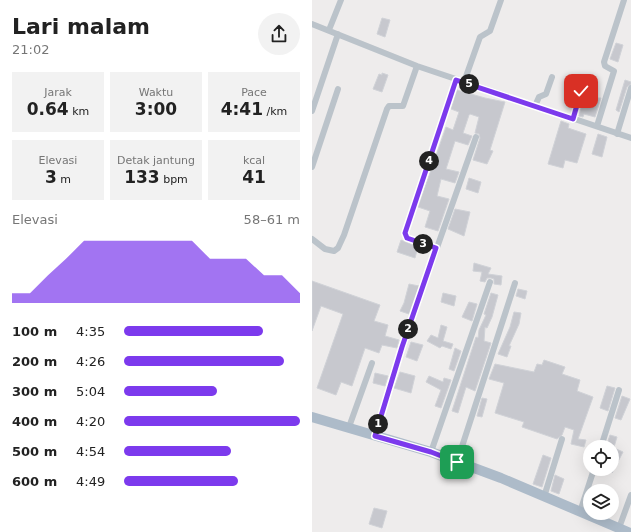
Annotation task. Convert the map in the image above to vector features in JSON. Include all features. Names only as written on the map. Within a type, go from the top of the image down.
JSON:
[{"type":"main road","points":[[312,417],[431,452],[501,478],[623,530]]},
{"type":"street","points":[[330,30],[341,0]]},
{"type":"street","points":[[464,82],[480,37],[490,31],[501,0]]},
{"type":"street","points":[[597,126],[614,72],[605,66],[604,62],[624,0]]},
{"type":"street","points":[[312,24],[456,80],[631,138]]},
{"type":"street","points":[[312,111],[338,34]]},
{"type":"street","points":[[312,239],[328,250],[334,251],[338,248],[344,236],[387,109],[392,105],[403,106],[417,66]]},
{"type":"street","points":[[535,106],[539,97],[546,94],[552,77]]},
{"type":"street","points":[[436,248],[407,238],[405,233],[456,80]]},
{"type":"street","points":[[617,134],[631,88]]},
{"type":"street","points":[[312,167],[338,89]]},
{"type":"street","points":[[573,119],[581,91]]},
{"type":"street","points":[[375,436],[402,347],[476,137]]},
{"type":"street","points":[[431,452],[490,282]]},
{"type":"street","points":[[457,462],[515,283]]},
{"type":"street","points":[[349,427],[372,363]]},
{"type":"street","points":[[603,440],[619,390]]},
{"type":"street","points":[[544,497],[562,439]]},
{"type":"street","points":[[580,512],[592,476]]},
{"type":"street","points":[[623,530],[631,495]]},
{"type":"building","points":[[382,18],[390,20],[385,37],[377,34]]},
{"type":"building","points":[[616,43],[623,45],[618,62],[610,59]]},
{"type":"building","points":[[382,73],[388,75],[382,92],[373,89],[379,74],[382,75]]},
{"type":"building","points":[[625,80],[631,82],[631,84],[627,87],[619,112],[616,110]]},
{"type":"building","points":[[457,90],[505,102],[490,150],[493,151],[487,164],[473,160],[480,138],[479,134],[475,133],[479,117],[469,115],[463,133],[472,136],[468,145],[455,141],[446,169],[459,172],[455,183],[441,179],[437,196],[449,199],[438,231],[425,227],[430,211],[418,207],[446,127],[453,130],[459,112],[451,109]]},
{"type":"building","points":[[584,96],[598,100],[598,98],[601,98],[595,117],[584,114],[583,117],[579,116]]},
{"type":"building","points":[[561,121],[569,124],[568,128],[586,134],[577,163],[565,160],[563,168],[548,164]]},
{"type":"building","points":[[598,134],[607,137],[602,157],[592,154]]},
{"type":"building","points":[[469,178],[481,182],[478,193],[466,189]]},
{"type":"building","points":[[455,209],[470,212],[464,236],[448,229]]},
{"type":"building","points":[[401,240],[418,247],[415,258],[397,252]]},
{"type":"building","points":[[474,263],[491,268],[488,274],[502,276],[501,285],[494,284],[494,279],[491,278],[487,278],[485,282],[480,281],[482,272],[473,271]]},
{"type":"building","points":[[312,281],[380,305],[374,321],[388,325],[385,336],[399,340],[397,348],[382,345],[379,353],[365,348],[352,386],[341,382],[336,395],[317,388],[343,314],[321,306],[312,331]]},
{"type":"building","points":[[409,284],[419,286],[409,314],[400,311],[404,303]]},
{"type":"building","points":[[518,289],[527,291],[525,299],[516,296]]},
{"type":"building","points":[[443,293],[456,296],[454,306],[441,302]]},
{"type":"building","points":[[491,293],[498,295],[492,317],[487,328],[485,327],[484,341],[491,343],[475,391],[466,387],[458,413],[452,411],[476,337],[478,338],[479,330],[486,315],[484,314]]},
{"type":"building","points":[[469,302],[477,304],[472,321],[462,317]]},
{"type":"building","points":[[514,312],[521,313],[519,324],[509,346],[511,346],[507,357],[498,354],[510,327]]},
{"type":"building","points":[[441,325],[447,327],[443,341],[453,344],[451,349],[442,346],[440,348],[427,341],[431,335],[438,338]]},
{"type":"building","points":[[411,342],[423,345],[417,361],[406,357]]},
{"type":"building","points":[[455,348],[461,351],[454,371],[449,369]]},
{"type":"building","points":[[544,360],[565,367],[562,374],[580,380],[577,391],[593,397],[578,439],[586,440],[583,440],[583,447],[571,444],[574,430],[565,427],[562,435],[557,439],[522,427],[524,422],[495,413],[504,383],[489,379],[495,364],[534,372],[537,364],[542,365]]},
{"type":"building","points":[[400,372],[415,376],[411,393],[394,388]]},
{"type":"building","points":[[375,373],[388,376],[385,386],[373,383]]},
{"type":"building","points":[[429,376],[443,382],[444,378],[451,380],[441,408],[435,406],[441,390],[426,382]]},
{"type":"building","points":[[607,386],[615,388],[608,411],[600,408]]},
{"type":"building","points":[[622,396],[630,399],[621,420],[615,418]]},
{"type":"building","points":[[482,398],[487,399],[482,417],[477,416]]},
{"type":"building","points":[[610,435],[617,437],[616,440],[608,440]]},
{"type":"building","points":[[619,450],[623,452],[619,460]]},
{"type":"building","points":[[543,455],[551,458],[542,487],[533,484]]},
{"type":"building","points":[[555,475],[564,479],[559,494],[551,491]]},
{"type":"building","points":[[374,508],[387,511],[382,528],[369,524]]},
{"type":"route","points":[[457,462],[431,452],[375,436],[402,347],[436,248],[407,238],[405,233],[456,80],[573,119],[581,91]]}]
